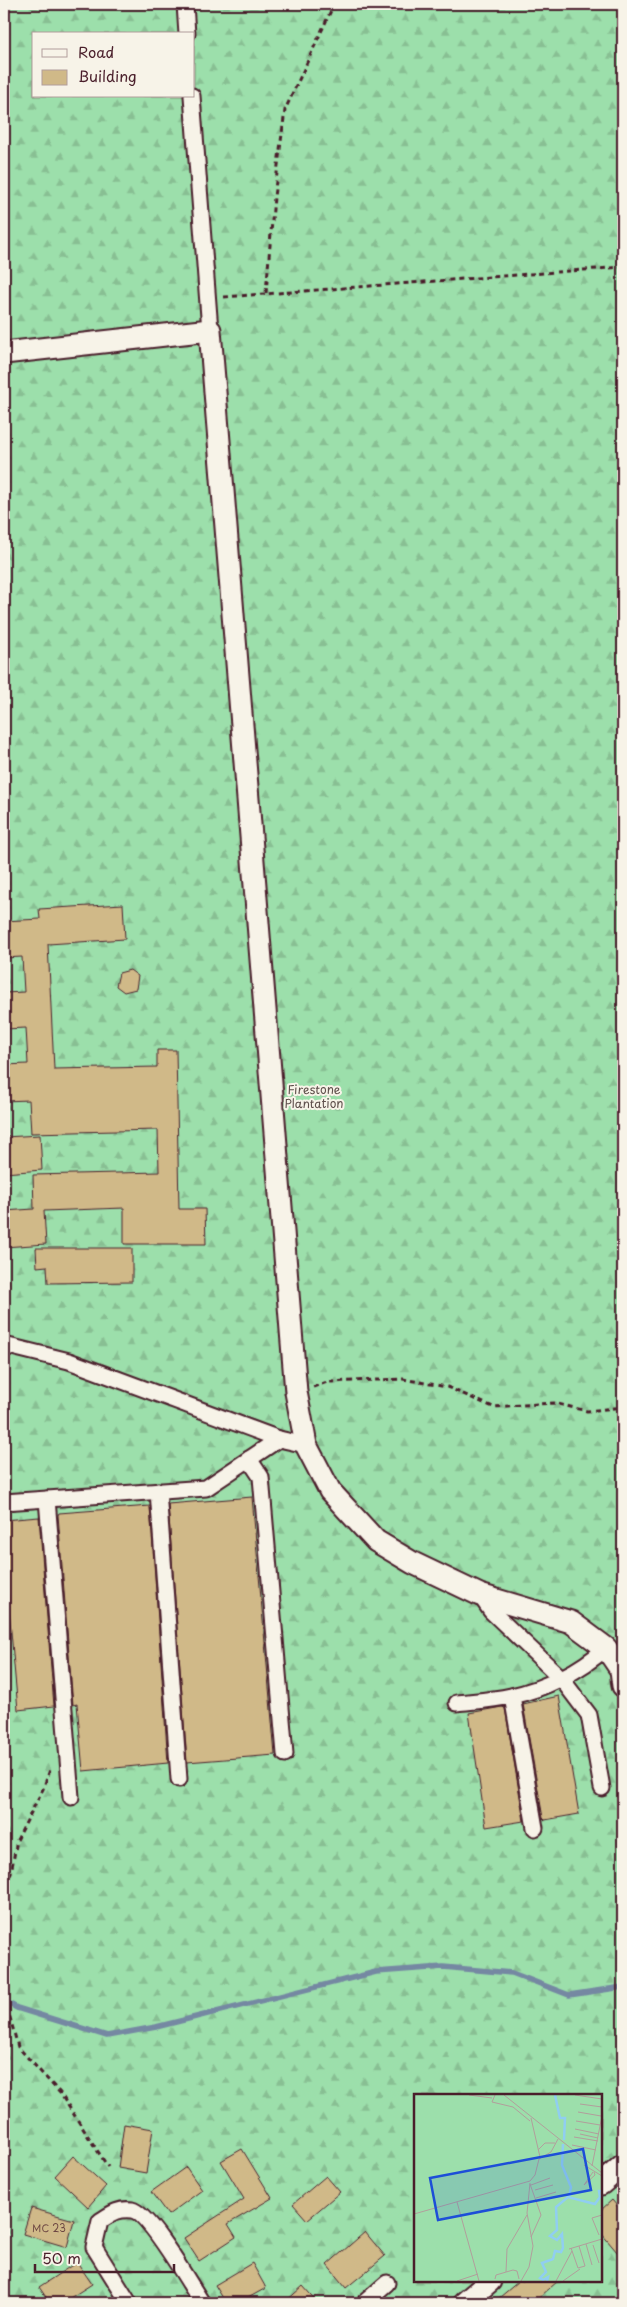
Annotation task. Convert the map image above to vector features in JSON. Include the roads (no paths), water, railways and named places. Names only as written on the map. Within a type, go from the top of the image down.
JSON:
[{"type":"street","points":[[185,4],[187,32]]},
{"type":"street","points":[[192,98],[296,1392],[306,1445],[330,1491],[376,1541],[413,1563],[480,1595],[571,1622],[606,1648],[622,1675]]},
{"type":"street","points":[[4,353],[210,330]]},
{"type":"street","points":[[4,1344],[69,1361],[279,1439],[306,1445]]},
{"type":"street","points":[[4,1502],[206,1488],[279,1439]]},
{"type":"street","points":[[249,1459],[261,1477],[285,1754]]},
{"type":"street","points":[[158,1491],[179,1779]]},
{"type":"street","points":[[47,1499],[71,1797]]},
{"type":"street","points":[[480,1595],[491,1611],[561,1678],[589,1715],[602,1788]]},
{"type":"street","points":[[457,1703],[512,1696],[561,1678],[592,1660],[606,1648]]},
{"type":"street","points":[[512,1696],[535,1828]]},
{"type":"street","points":[[602,2183],[623,2165]]},
{"type":"street","points":[[129,2303],[94,2247],[100,2221],[116,2210],[134,2210],[149,2223],[202,2303]]},
{"type":"street","points":[[464,2303],[489,2282]]},
{"type":"street","points":[[364,2303],[387,2283]]},
{"type":"waterway","points":[[4,2001],[17,2008],[107,2036],[156,2027],[376,1972],[443,1967],[512,1973],[569,1995],[623,1987]]},
{"type":"park label","name":"Firestone Plantation","points":[[314,1096]]}]
